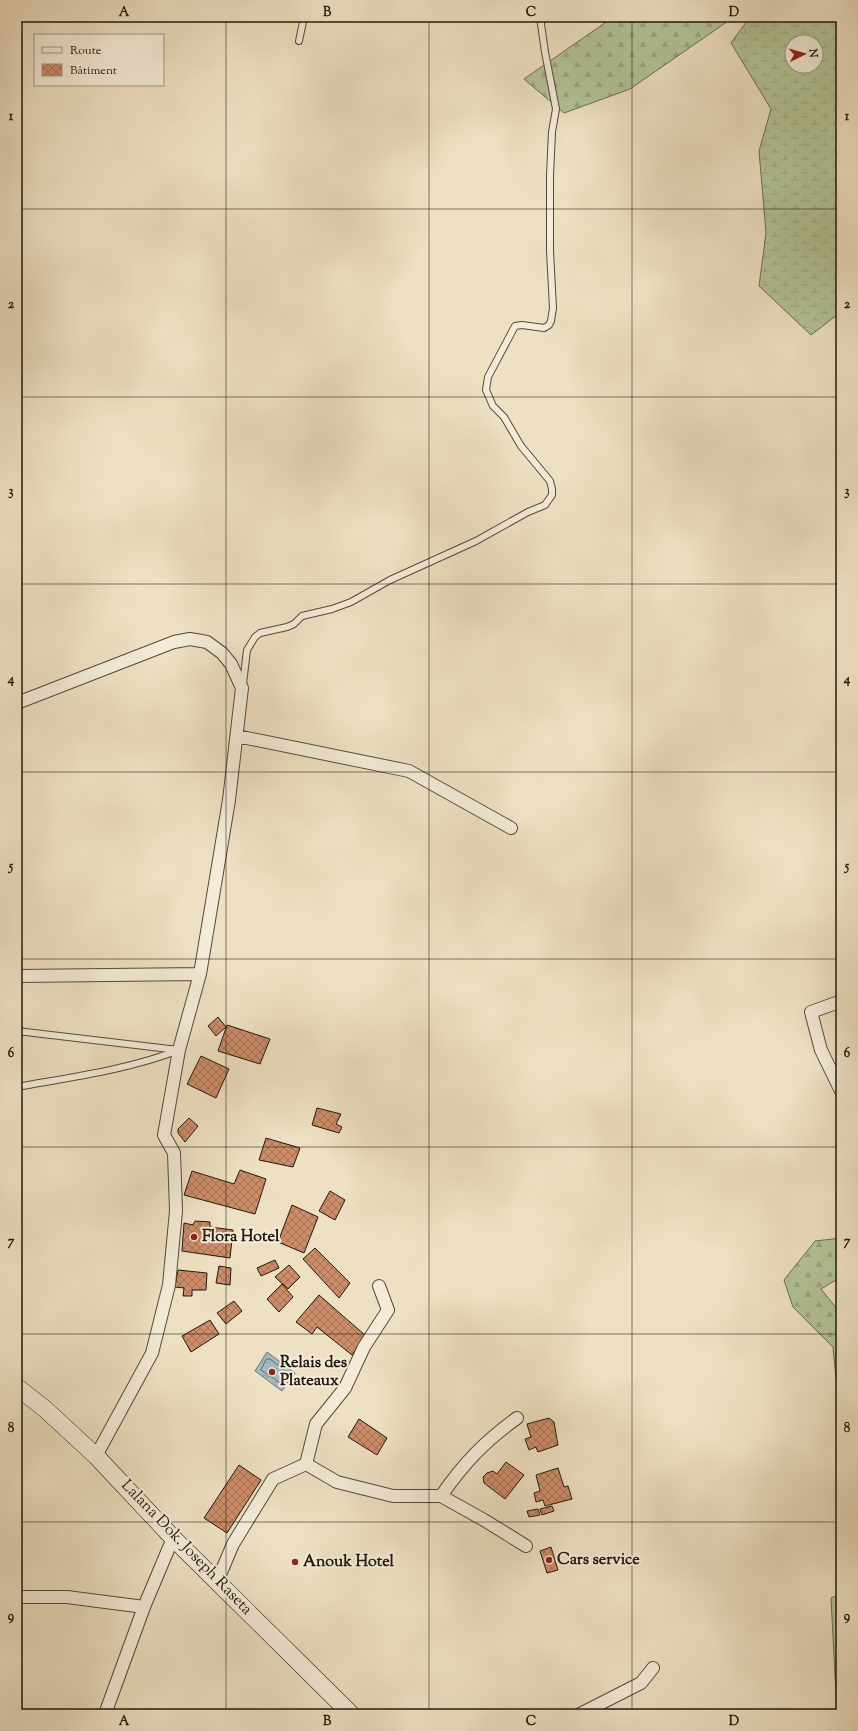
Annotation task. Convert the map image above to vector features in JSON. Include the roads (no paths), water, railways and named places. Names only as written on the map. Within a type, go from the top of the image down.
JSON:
[{"type":"main road","name":"Lalana Dok. Joseph Raseta","points":[[17,1387],[45,1409],[96,1456],[173,1538],[351,1714]]},
{"type":"street","points":[[17,703],[174,642],[190,639],[207,642],[222,652],[231,664],[242,688],[229,800],[200,974],[179,1050],[164,1135],[174,1153],[176,1211],[169,1285],[152,1353],[96,1456]]},
{"type":"street","points":[[236,736],[409,772],[511,828]]},
{"type":"street","points":[[17,976],[200,974]]},
{"type":"street","points":[[841,1004],[836,1003],[811,1012],[822,1050],[841,1091]]},
{"type":"street","points":[[306,1464],[316,1424],[345,1388],[364,1347],[388,1310],[379,1286]]},
{"type":"street","points":[[441,1496],[464,1464],[489,1439],[517,1418]]},
{"type":"street","points":[[306,1464],[337,1482],[393,1496],[441,1496],[526,1546]]},
{"type":"street","points":[[217,1582],[233,1544],[273,1479],[306,1464]]},
{"type":"street","points":[[105,1714],[144,1607],[173,1538]]},
{"type":"street","points":[[17,1597],[67,1597],[144,1607]]},
{"type":"street","points":[[580,1714],[641,1683],[653,1668]]},
{"type":"lane","points":[[299,41],[304,17]]},
{"type":"lane","points":[[242,688],[247,650],[255,637],[260,633],[286,627],[294,624],[302,616],[337,608],[359,598],[390,580],[476,541],[528,512],[545,505],[552,495],[550,481],[521,446],[504,417],[493,406],[486,390],[488,377],[515,326],[522,325],[544,328],[549,325],[553,308],[550,251],[550,175],[552,132],[556,109],[540,17]]},
{"type":"lane","points":[[17,1031],[179,1050]]},
{"type":"lane","points":[[17,1087],[141,1063],[179,1050]]},
{"type":"water","points":[[267,1352],[295,1373],[282,1391],[255,1371]]},
{"type":"place","name":"Flora Hotel","points":[[194,1237]]},
{"type":"place","name":"Relais des Plateaux","points":[[272,1372]]},
{"type":"place","name":"Cars service","points":[[549,1560]]},
{"type":"place","name":"Anouk Hotel","points":[[295,1562]]}]
